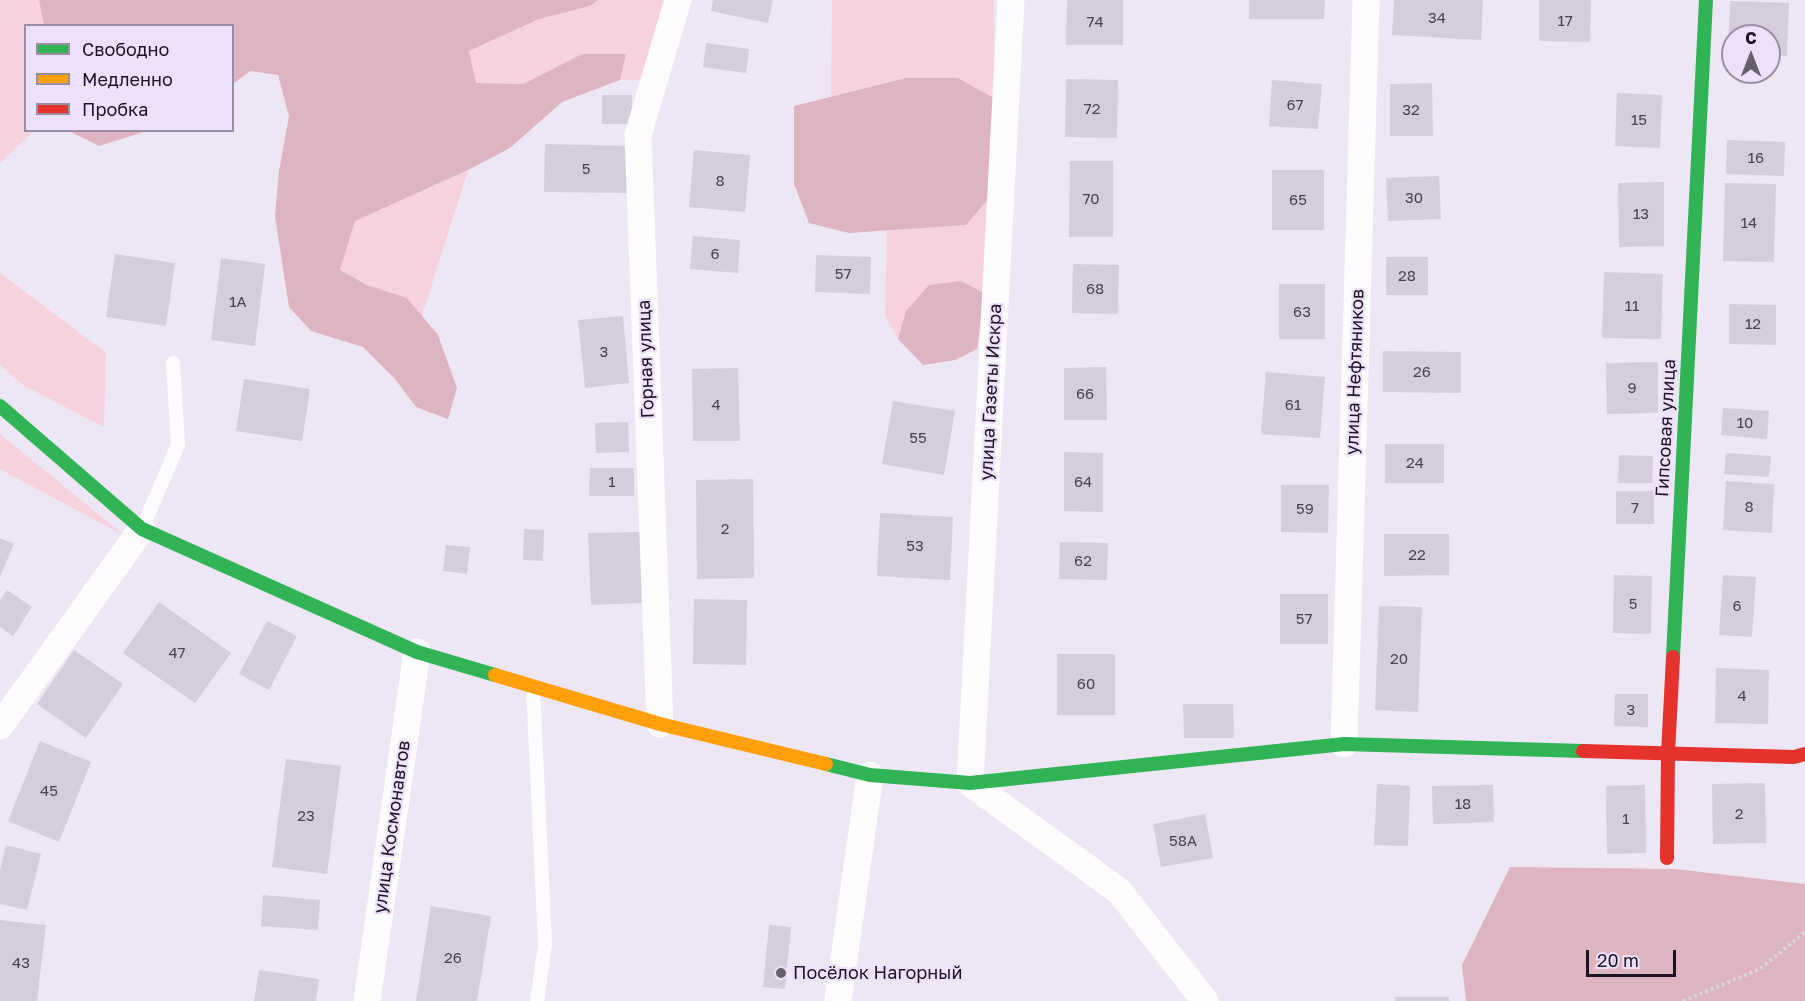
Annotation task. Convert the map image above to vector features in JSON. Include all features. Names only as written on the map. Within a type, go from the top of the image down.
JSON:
[{"type":"street","name":"Горная улица","points":[[660,724],[638,135],[678,0]]},
{"type":"street","name":"улица Газеты Искра","points":[[970,783],[1011,0]]},
{"type":"street","name":"улица Нефтяников","points":[[1344,744],[1366,0]]},
{"type":"street","name":"Гипсовая улица","points":[[1667,858],[1668,753],[1706,0]]},
{"type":"street","points":[[0,406],[142,529],[417,652],[660,724],[870,775],[970,783],[1344,744],[1794,757],[1805,754]]},
{"type":"street","points":[[0,726],[142,529]]},
{"type":"street","name":"улица Космонавтов","points":[[367,1001],[417,652]]},
{"type":"street","points":[[838,1001],[870,775]]},
{"type":"street","points":[[970,783],[1119,891],[1205,1001]]},
{"type":"lane","points":[[142,529],[178,445],[173,363]]},
{"type":"lane","points":[[532,686],[545,945],[537,1001]]},
{"type":"path","points":[[1683,1001],[1760,969],[1805,932]]},
{"type":"shaded area","points":[[0,0],[39,0],[44,24],[24,24],[24,132],[33,132],[0,163]]},
{"type":"shaded area","points":[[39,0],[598,0],[590,6],[539,19],[469,51],[476,83],[523,84],[582,54],[626,54],[620,80],[562,102],[510,148],[468,170],[355,221],[340,270],[367,285],[407,298],[438,335],[457,388],[448,419],[416,407],[395,379],[363,347],[311,331],[289,307],[275,216],[279,171],[289,116],[278,75],[250,71],[234,83],[234,24],[44,24]]},
{"type":"shaded area","points":[[598,0],[668,0],[649,80],[620,80],[626,54],[582,54],[523,84],[476,84],[469,51],[539,19],[590,6]]},
{"type":"shaded area","points":[[832,0],[994,0],[994,98],[958,78],[906,78],[831,97]]},
{"type":"shaded area","points":[[906,78],[958,78],[994,98],[991,196],[966,225],[849,233],[809,223],[794,184],[794,106]]},
{"type":"shaded area","points":[[71,132],[144,132],[99,146]]},
{"type":"shaded area","points":[[468,170],[422,316],[407,298],[367,285],[340,270],[355,221]]},
{"type":"shaded area","points":[[991,196],[982,292],[961,281],[906,311],[898,339],[885,316],[887,230],[966,225]]},
{"type":"shaded area","points":[[0,273],[106,353],[104,427],[23,385],[0,365]]},
{"type":"shaded area","points":[[961,281],[982,292],[982,314],[977,349],[955,360],[923,365],[898,339],[906,311],[929,285]]},
{"type":"shaded area","points":[[0,434],[125,536],[0,469]]},
{"type":"shaded area","points":[[1510,867],[1675,869],[1805,884],[1805,1001],[1466,1001],[1462,965]]},
{"type":"building","points":[[713,0],[773,0],[768,23],[711,11]]},
{"type":"building","points":[[1067,0],[1123,0],[1123,45],[1066,45]]},
{"type":"building","points":[[1249,0],[1325,0],[1324,19],[1249,19]]},
{"type":"building","points":[[1394,0],[1483,0],[1481,40],[1392,35]]},
{"type":"building","points":[[1539,0],[1591,0],[1590,42],[1539,41]]},
{"type":"building","points":[[1730,1],[1789,3],[1787,56],[1781,56],[1781,24],[1729,24]]},
{"type":"building","points":[[706,43],[749,49],[746,73],[703,67]]},
{"type":"building","points":[[1066,79],[1118,80],[1117,138],[1065,137]]},
{"type":"building","points":[[1272,80],[1322,84],[1318,129],[1269,126]]},
{"type":"building","points":[[1432,83],[1433,136],[1390,136],[1390,84]]},
{"type":"building","points":[[1617,93],[1662,95],[1660,148],[1615,146]]},
{"type":"building","points":[[602,95],[632,95],[632,124],[602,124]]},
{"type":"building","points":[[1727,140],[1785,142],[1784,176],[1726,174]]},
{"type":"building","points":[[545,144],[628,146],[627,193],[544,192]]},
{"type":"building","points":[[694,150],[750,155],[745,212],[689,207]]},
{"type":"building","points":[[1070,161],[1113,161],[1113,237],[1069,237]]},
{"type":"building","points":[[1272,170],[1324,170],[1324,230],[1272,230]]},
{"type":"building","points":[[1439,176],[1441,219],[1388,221],[1386,178]]},
{"type":"building","points":[[1664,182],[1664,246],[1619,247],[1618,183]]},
{"type":"building","points":[[1725,183],[1776,184],[1774,262],[1723,261]]},
{"type":"building","points":[[693,236],[740,240],[738,273],[690,269]]},
{"type":"building","points":[[115,254],[175,263],[166,326],[106,317]]},
{"type":"building","points":[[816,255],[871,257],[870,294],[815,292]]},
{"type":"building","points":[[1386,257],[1428,257],[1428,295],[1386,295]]},
{"type":"building","points":[[221,258],[265,264],[255,346],[211,340]]},
{"type":"building","points":[[1073,264],[1119,265],[1118,314],[1072,313]]},
{"type":"building","points":[[1604,272],[1663,274],[1661,339],[1602,338]]},
{"type":"building","points":[[1279,284],[1325,284],[1325,339],[1279,339]]},
{"type":"building","points":[[1729,304],[1776,305],[1776,345],[1729,344]]},
{"type":"building","points":[[623,316],[629,383],[585,388],[578,320]]},
{"type":"building","points":[[1383,351],[1461,352],[1461,393],[1383,392]]},
{"type":"building","points":[[1658,362],[1658,413],[1607,414],[1606,363]]},
{"type":"building","points":[[1106,367],[1107,420],[1064,420],[1064,368]]},
{"type":"building","points":[[738,368],[740,441],[693,441],[692,369]]},
{"type":"building","points":[[1266,372],[1325,377],[1320,438],[1261,434]]},
{"type":"building","points":[[244,379],[310,389],[302,441],[236,431]]},
{"type":"building","points":[[893,401],[955,411],[944,475],[882,464]]},
{"type":"building","points":[[1723,408],[1769,411],[1767,439],[1721,435]]},
{"type":"building","points":[[628,422],[629,452],[596,453],[595,423]]},
{"type":"building","points":[[1385,444],[1444,444],[1444,483],[1385,483]]},
{"type":"building","points":[[1064,452],[1103,453],[1103,512],[1064,511]]},
{"type":"building","points":[[1726,453],[1771,456],[1769,477],[1724,474]]},
{"type":"building","points":[[1619,455],[1653,456],[1652,483],[1618,483]]},
{"type":"building","points":[[590,468],[634,468],[634,496],[589,496]]},
{"type":"building","points":[[753,479],[754,578],[697,579],[696,480]]},
{"type":"building","points":[[1726,481],[1774,484],[1772,533],[1723,530]]},
{"type":"building","points":[[1281,485],[1329,485],[1328,533],[1281,532]]},
{"type":"building","points":[[1616,491],[1654,491],[1654,524],[1616,524]]},
{"type":"building","points":[[880,513],[953,517],[950,580],[877,576]]},
{"type":"building","points":[[524,529],[544,530],[543,561],[523,560]]},
{"type":"building","points":[[640,532],[642,603],[591,605],[588,533]]},
{"type":"building","points":[[1384,534],[1449,534],[1449,575],[1384,576]]},
{"type":"building","points":[[0,538],[14,544],[0,576]]},
{"type":"building","points":[[1060,542],[1108,543],[1107,580],[1059,579]]},
{"type":"building","points":[[446,545],[470,547],[467,574],[443,571]]},
{"type":"building","points":[[1614,575],[1652,576],[1651,634],[1613,633]]},
{"type":"building","points":[[1723,575],[1756,577],[1752,637],[1719,635]]},
{"type":"building","points":[[7,590],[32,607],[13,636],[0,627],[0,600]]},
{"type":"building","points":[[1280,594],[1328,594],[1328,644],[1280,644]]},
{"type":"building","points":[[694,599],[747,600],[746,665],[693,664]]},
{"type":"building","points":[[159,602],[231,653],[195,703],[123,653]]},
{"type":"building","points":[[1379,606],[1422,607],[1418,712],[1375,710]]},
{"type":"building","points":[[267,621],[297,636],[269,690],[239,674]]},
{"type":"building","points":[[74,650],[123,684],[86,738],[37,704]]},
{"type":"building","points":[[1057,654],[1115,654],[1115,715],[1057,715]]},
{"type":"building","points":[[1716,668],[1769,670],[1768,724],[1715,723]]},
{"type":"building","points":[[1615,694],[1648,694],[1648,727],[1614,726]]},
{"type":"building","points":[[1183,704],[1233,704],[1234,738],[1184,738]]},
{"type":"building","points":[[40,741],[91,762],[59,842],[8,821]]},
{"type":"building","points":[[286,759],[341,766],[327,874],[272,867]]},
{"type":"building","points":[[1765,783],[1766,843],[1713,844],[1712,784]]},
{"type":"building","points":[[1377,784],[1410,786],[1408,846],[1374,845]]},
{"type":"building","points":[[1493,785],[1494,822],[1433,824],[1432,786]]},
{"type":"building","points":[[1645,785],[1646,853],[1607,854],[1606,786]]},
{"type":"building","points":[[1205,814],[1213,858],[1161,867],[1153,824]]},
{"type":"building","points":[[6,845],[41,854],[27,910],[0,904],[0,870]]},
{"type":"building","points":[[263,895],[320,900],[318,930],[261,926]]},
{"type":"building","points":[[431,906],[491,916],[477,1001],[416,1001]]},
{"type":"building","points":[[0,920],[46,925],[37,1001],[0,1001]]},
{"type":"building","points":[[769,925],[791,927],[785,989],[763,987]]},
{"type":"building","points":[[259,970],[319,979],[316,1001],[254,1001]]},
{"type":"building","points":[[1395,997],[1449,997],[1449,1001],[1395,1001]]},
{"type":"traffic: fast","points":[[1673,657],[1706,0]]},
{"type":"traffic: fast","points":[[0,406],[142,529],[417,652],[495,675]]},
{"type":"traffic: fast","points":[[826,764],[870,775],[970,783],[1344,744],[1583,751]]},
{"type":"traffic: slow","points":[[495,675],[660,724],[826,764]]},
{"type":"traffic: jam","points":[[1667,858],[1668,753],[1673,657]]},
{"type":"traffic: jam","points":[[1583,751],[1794,757],[1805,754]]},
{"type":"place","name":"Посёлок Нагорный","points":[[781,973]]}]
